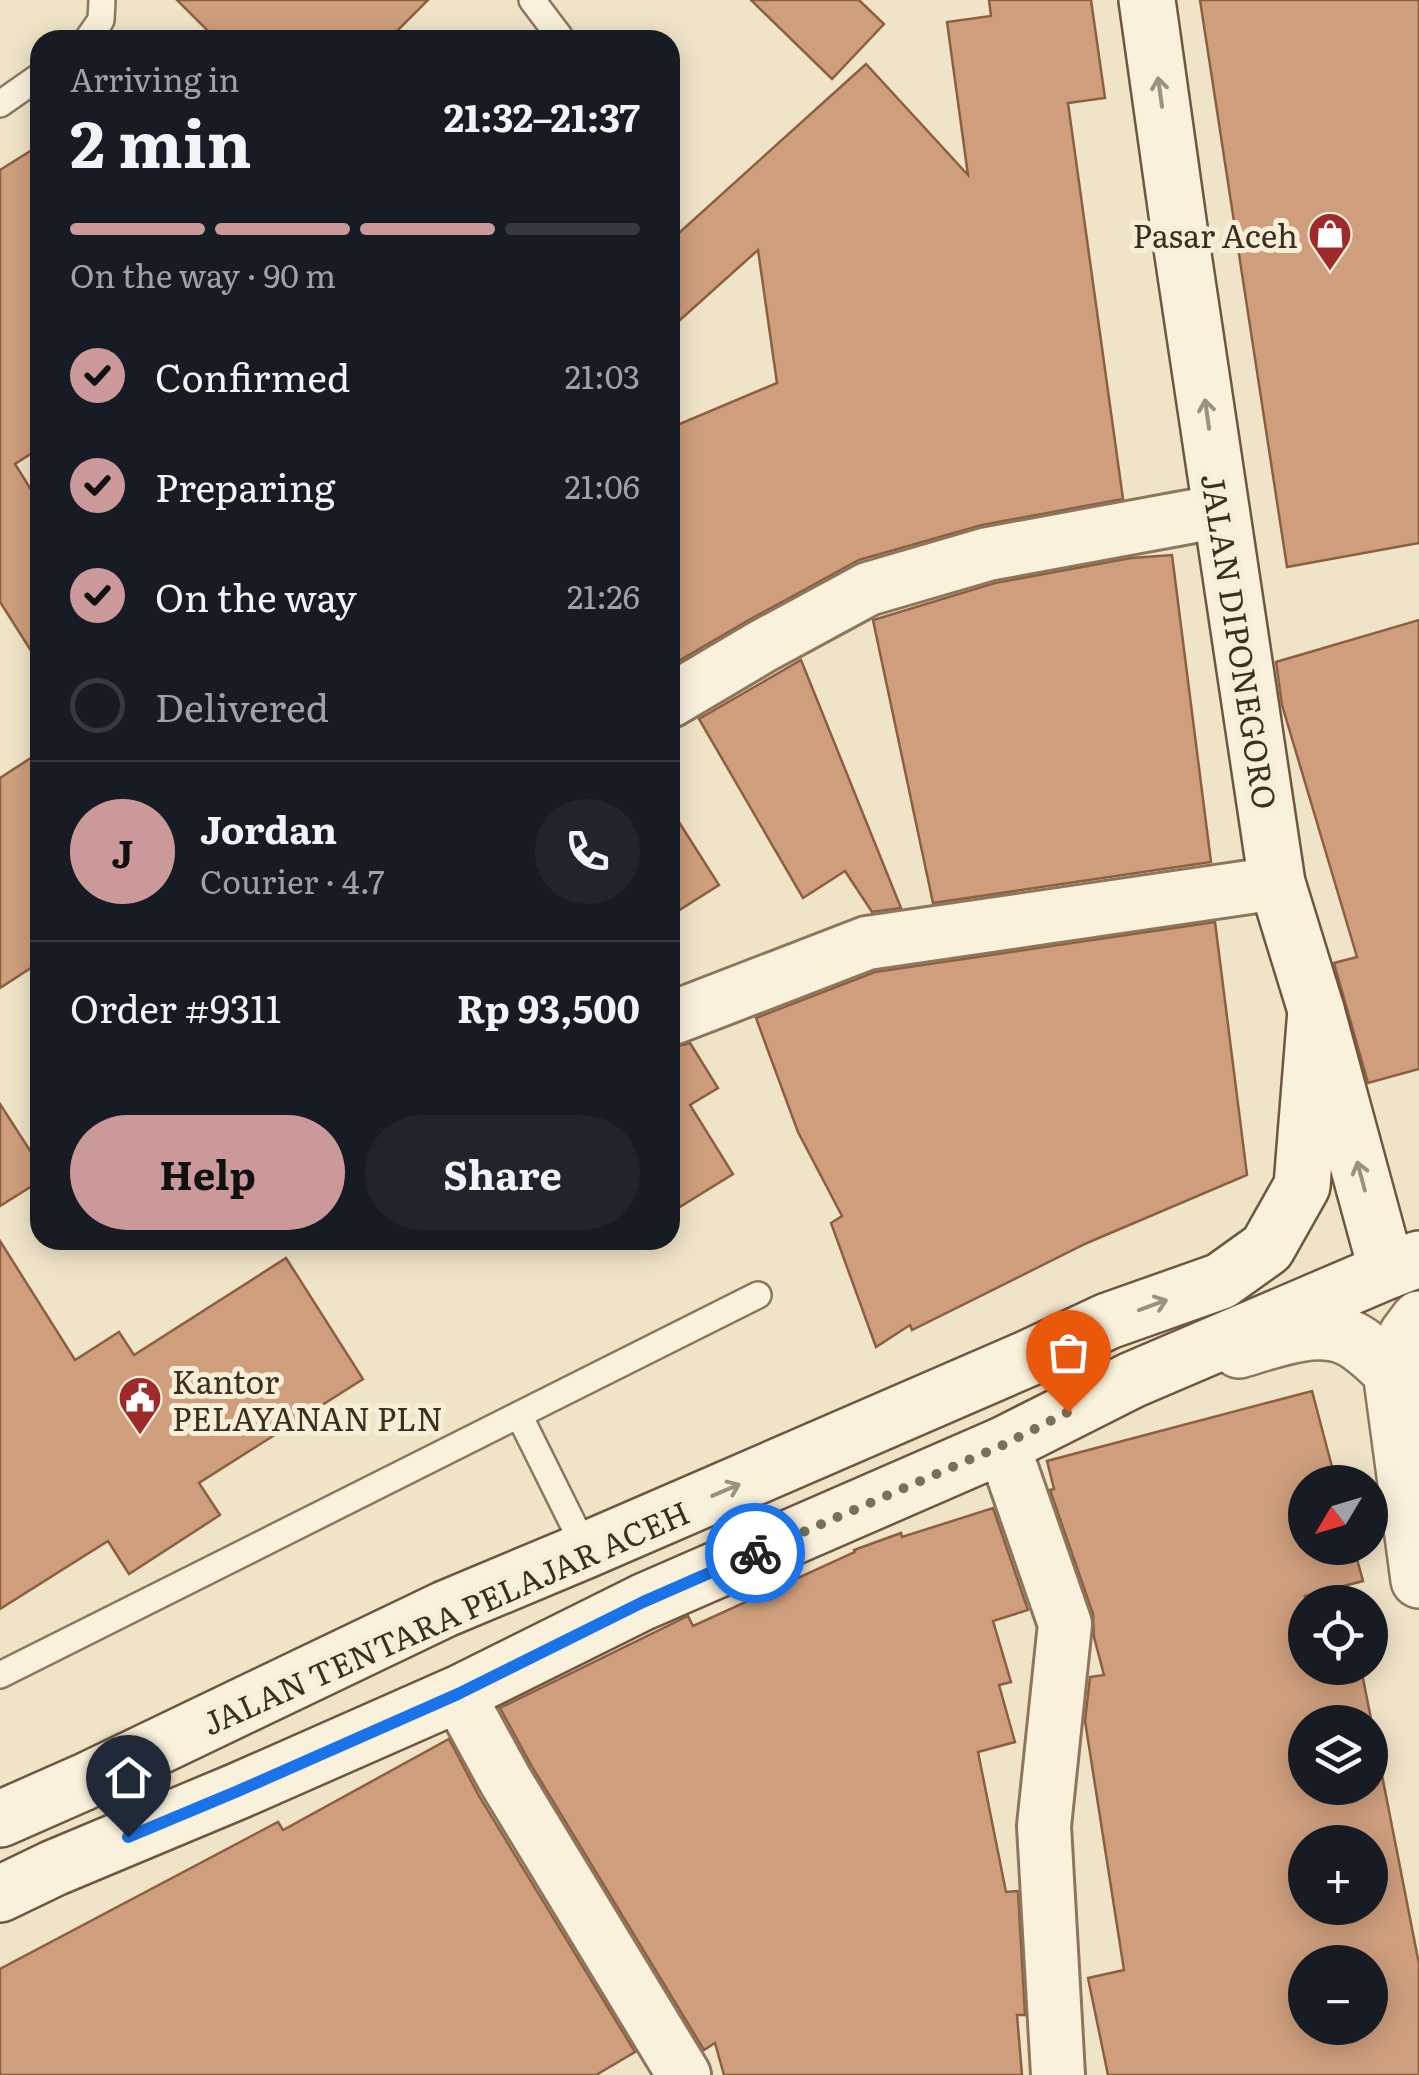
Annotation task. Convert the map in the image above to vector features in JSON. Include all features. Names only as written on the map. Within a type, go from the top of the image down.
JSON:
[{"type":"main road","name":"JALAN DIPONEGORO","points":[[1148,0],[1277,883],[1403,1265]]},
{"type":"main road","name":"JALAN TENTARA PELAJAR ACEH","points":[[4,1808],[84,1782],[444,1609],[1108,1321],[1221,1281],[1266,1248],[1302,1186],[1316,1010]]},
{"type":"main road","name":"JALAN TENTARA PELAJAR ACEH","points":[[0,1894],[458,1694],[643,1602],[1003,1445],[1132,1380],[1403,1265]]},
{"type":"main road","points":[[1419,1319],[1391,1371],[1419,1580]]},
{"type":"main road","points":[[1132,1380],[1296,1334],[1346,1336],[1391,1371]]},
{"type":"main road","points":[[4,1808],[54,1868]]},
{"type":"street","points":[[680,696],[761,646],[868,589],[988,554],[1221,512]]},
{"type":"street","points":[[680,1015],[867,943],[1277,883]]},
{"type":"street","points":[[1003,1445],[1066,1624],[1044,1826],[1058,2075]]},
{"type":"street","points":[[458,1694],[505,1780],[684,2075]]},
{"type":"lane","points":[[94,30],[101,20],[102,0]]},
{"type":"lane","points":[[532,0],[555,30]]},
{"type":"lane","points":[[0,104],[30,83]]},
{"type":"lane","points":[[0,1676],[758,1295]]},
{"type":"lane","points":[[520,1415],[586,1550]]},
{"type":"building","points":[[177,0],[428,0],[398,30],[207,30]]},
{"type":"building","points":[[751,0],[859,0],[884,24],[832,79]]},
{"type":"building","points":[[989,0],[1091,0],[1105,98],[1068,103],[1123,499],[982,525],[859,560],[680,660],[680,424],[777,383],[758,250],[680,320],[680,232],[866,64],[968,175],[947,22],[991,16]]},
{"type":"building","name":"Pasar Aceh","points":[[1200,0],[1419,0],[1419,543],[1287,567]]},
{"type":"building","points":[[30,151],[30,454],[15,464],[30,488],[30,649],[0,602],[0,170]]},
{"type":"building","points":[[1172,555],[1211,862],[933,903],[873,620],[995,583],[1131,558]]},
{"type":"building","points":[[1419,620],[1419,1069],[1368,1083],[1334,963],[1357,957],[1282,705],[1276,662]]},
{"type":"building","points":[[801,660],[901,908],[872,912],[845,871],[803,898],[699,719]]},
{"type":"building","points":[[30,758],[30,968],[0,988],[0,778]]},
{"type":"building","points":[[680,824],[719,885],[680,910]]},
{"type":"building","points":[[1215,922],[1247,1175],[1087,1243],[912,1330],[910,1325],[876,1347],[831,1223],[842,1216],[798,1132],[756,1018],[875,972]]},
{"type":"building","points":[[690,1043],[718,1088],[690,1105],[733,1174],[680,1207],[680,1046]]},
{"type":"building","points":[[0,1104],[30,1150],[30,1187],[0,1206]]},
{"type":"building","name":"Kantor PELAYANAN PLN","points":[[0,1241],[75,1360],[119,1332],[134,1355],[286,1258],[363,1379],[199,1483],[220,1515],[129,1574],[108,1541],[0,1609]]},
{"type":"building","points":[[1312,1391],[1332,1465],[1288,1465],[1288,1565],[1359,1565],[1363,1581],[1348,1585],[1288,1585],[1288,1685],[1364,1685],[1368,1705],[1288,1705],[1288,1805],[1388,1805],[1419,1964],[1419,2075],[1108,2075],[1088,1978],[1124,1970],[1085,1721],[1090,1677],[1104,1675],[1094,1637],[1093,1614],[1050,1490],[1054,1489],[1047,1461]]},
{"type":"building","points":[[993,1508],[1028,1610],[993,1621],[1011,1682],[999,1685],[1015,1742],[978,1752],[1006,1892],[1018,1891],[1025,2015],[1017,2015],[1022,2075],[724,2075],[715,2043],[704,2050],[500,1708],[688,1616],[693,1626],[854,1550]]},
{"type":"building","points":[[449,1739],[479,1796],[635,2052],[596,2075],[0,2075],[0,1969],[278,1822],[283,1830]]},
{"type":"way so far","points":[[755,1553],[1003,1445],[1068,1412]]},
{"type":"place","name":"Pasar Aceh","points":[[1330,272]]},
{"type":"place","name":"Kantor PELAYANAN PLN","points":[[140,1436]]},
{"type":"route","points":[[128,1837],[458,1694],[643,1602],[755,1553]]}]
